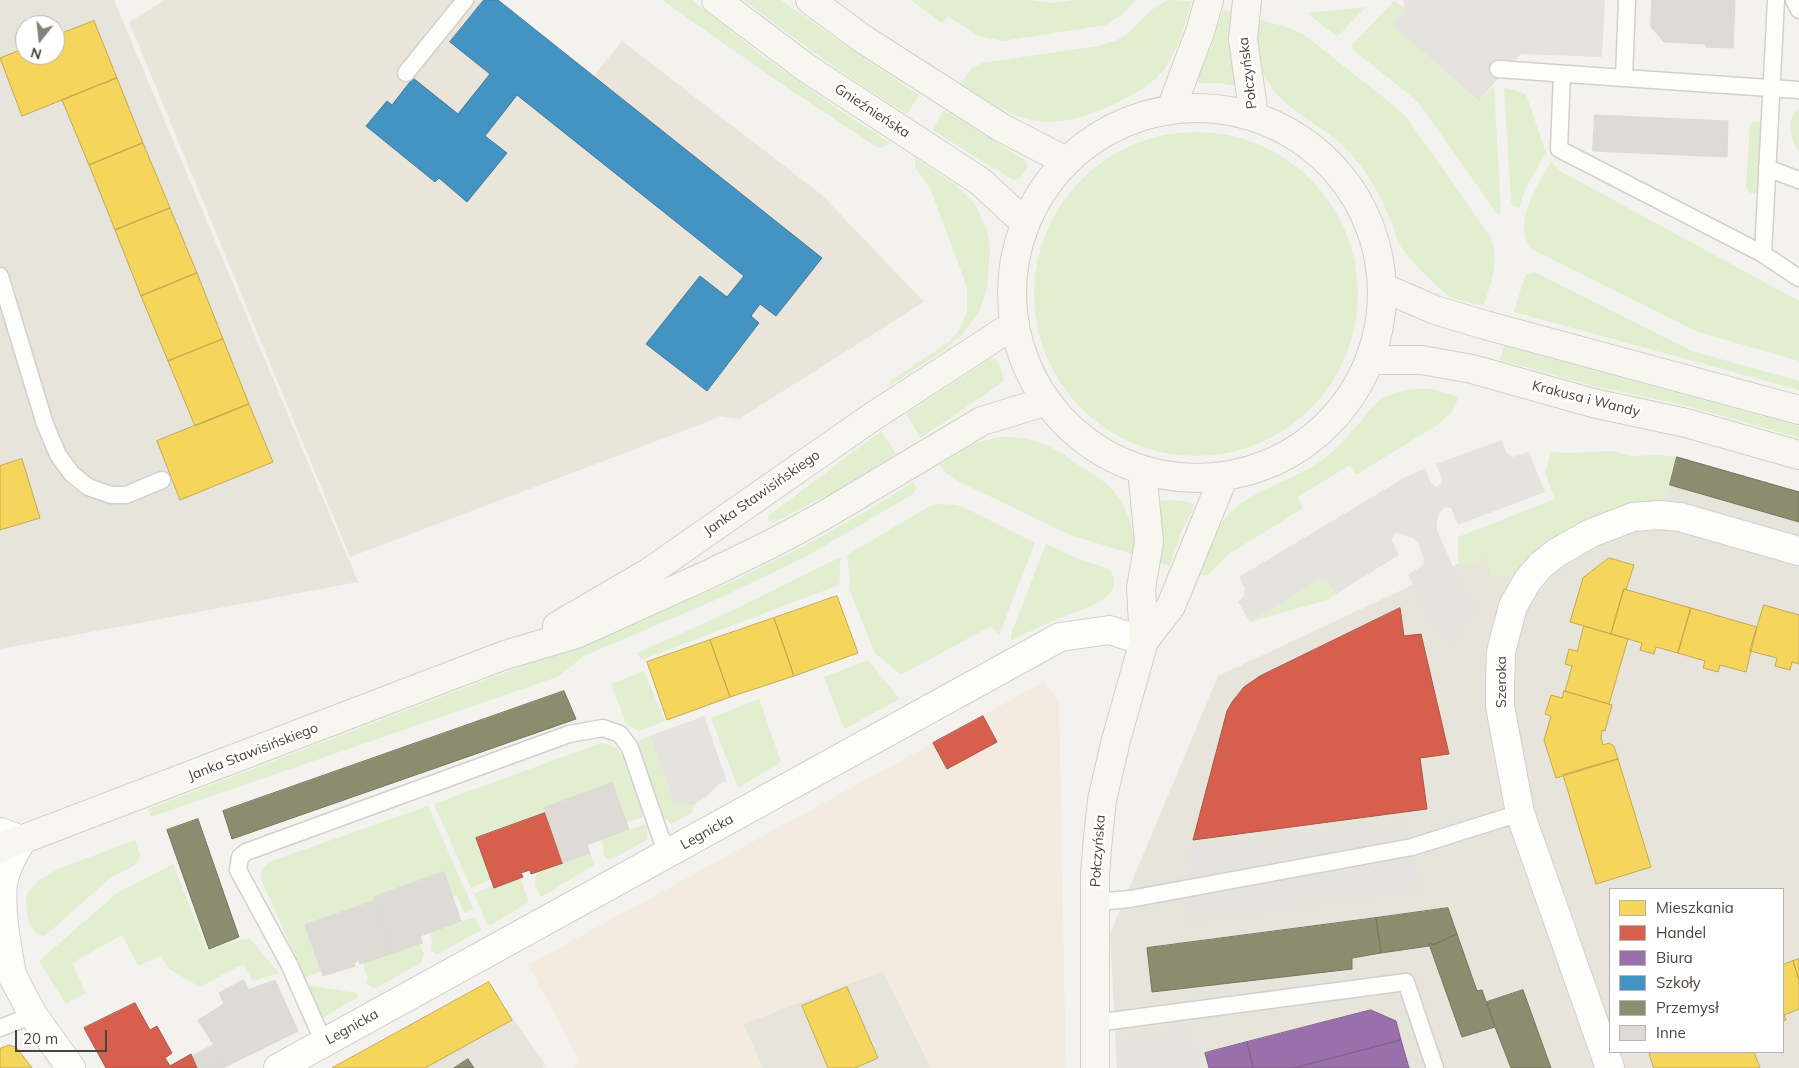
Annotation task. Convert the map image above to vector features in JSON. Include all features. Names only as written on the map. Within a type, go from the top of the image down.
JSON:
[{"type":"street","name":"Gnieźnieńska","points":[[716,0],[805,67],[981,182],[1025,223]]},
{"type":"street","points":[[810,0],[863,39],[1002,128],[1066,161]]},
{"type":"street","points":[[1171,109],[1209,0]]},
{"type":"street","name":"Połczyńska","points":[[1247,0],[1243,38],[1254,116]]},
{"type":"street","points":[[1212,108],[1254,116],[1295,135],[1330,164],[1358,200],[1376,242],[1382,287],[1380,324],[1370,360],[1352,394],[1327,425],[1297,449],[1262,466],[1224,476],[1182,477],[1142,470],[1114,458],[1066,424],[1047,401],[1026,365],[1014,324],[1012,290],[1015,256],[1025,223],[1043,190],[1066,161],[1097,136],[1132,119],[1171,109],[1212,108]]},
{"type":"street","points":[[1382,287],[1435,310],[1468,320],[1799,410]]},
{"type":"street","name":"Janka Stawisińskiego","points":[[506,655],[648,573],[872,417],[1014,324]]},
{"type":"street","name":"Krakusa i Wandy","points":[[1370,360],[1422,360],[1472,369],[1593,403],[1686,423],[1799,455]]},
{"type":"street","name":"Janka Stawisińskiego","points":[[7,840],[506,655],[576,634],[771,544],[822,517],[982,421],[1047,401]]},
{"type":"street","name":"Połczyńska","points":[[1095,1068],[1095,874],[1102,800],[1116,740],[1144,640],[1141,588],[1149,542],[1142,470]]},
{"type":"street","name":"Połczyńska","points":[[1144,640],[1171,606],[1224,476]]},
{"type":"street","name":"Szeroka","points":[[1610,1068],[1520,813],[1500,706],[1501,652],[1513,606],[1528,580],[1541,565],[1556,553],[1591,533],[1633,517],[1680,517],[1799,551]]},
{"type":"street","name":"Legnicka","points":[[278,1068],[1060,637],[1109,630],[1144,640]]},
{"type":"street","points":[[7,840],[9,862],[2,886],[6,969],[33,1015],[71,1068]]},
{"type":"lane","points":[[406,73],[465,0]]},
{"type":"lane","points":[[1624,78],[1627,0]]},
{"type":"lane","points":[[1763,254],[1776,0]]},
{"type":"lane","points":[[1794,0],[1799,10]]},
{"type":"lane","points":[[1498,69],[1799,90]]},
{"type":"lane","points":[[1562,74],[1559,149],[1763,254],[1799,278]]},
{"type":"lane","points":[[1767,168],[1799,180]]},
{"type":"lane","points":[[0,276],[45,424],[58,455],[72,474],[88,487],[111,495],[126,495],[162,480]]},
{"type":"lane","points":[[324,1043],[289,964],[238,870],[240,857],[246,852],[569,734],[603,728],[620,734],[630,748],[668,854]]},
{"type":"lane","points":[[1096,902],[1130,899],[1412,847],[1520,813]]},
{"type":"lane","points":[[1095,1023],[1406,982],[1435,1068]]},
{"type":"lane","points":[[0,1028],[33,1015]]},
{"type":"shaded area","points":[[0,0],[114,0],[358,582],[0,649]]},
{"type":"shaded area","points":[[165,0],[498,0],[593,77],[622,41],[822,195],[924,302],[739,419],[718,416],[712,420],[350,557],[129,22]]},
{"type":"shaded area","points":[[1403,0],[1605,0],[1602,57],[1521,54],[1478,101],[1392,25],[1405,11]]},
{"type":"shaded area","points":[[1502,440],[1506,452],[1512,457],[1529,452],[1545,492],[1458,525],[1451,508],[1445,507],[1440,512],[1437,520],[1437,530],[1463,590],[1478,611],[1450,644],[1430,620],[1408,574],[1423,565],[1424,559],[1418,543],[1413,538],[1398,533],[1394,534],[1392,540],[1399,555],[1336,594],[1327,581],[1319,580],[1250,622],[1238,602],[1243,597],[1245,589],[1239,577],[1404,478],[1425,468],[1431,483],[1438,486],[1442,483],[1442,480],[1436,464]]},
{"type":"shaded area","points":[[1677,457],[1799,491],[1799,1068],[1117,1068],[1110,934],[1218,676],[1468,559]]},
{"type":"shaded area","points":[[1044,682],[1059,702],[1066,1068],[931,1068],[883,971],[743,1024],[763,1068],[572,1068],[580,1061],[528,965]]},
{"type":"shaded area","points":[[704,716],[727,781],[719,784],[707,796],[692,806],[674,803],[650,736]]},
{"type":"shaded area","points":[[1406,821],[1421,891],[1187,924],[1179,890],[1174,879],[1192,872],[1189,847]]},
{"type":"shaded area","points":[[883,971],[931,1068],[763,1068],[743,1024]]},
{"type":"shaded area","points":[[490,987],[546,1065],[542,1068],[346,1068]]},
{"type":"shaded area","points":[[1188,1026],[1198,1068],[1124,1068],[1123,1039]]},
{"type":"green space","points":[[662,0],[692,0],[761,55],[889,142],[888,145],[880,148],[875,146],[780,83]]},
{"type":"green space","points":[[744,0],[781,0],[919,95],[907,114],[824,59]]},
{"type":"green space","points":[[911,0],[1030,0],[1051,3],[1073,0],[1136,0],[1124,13],[1106,25],[1003,41],[978,36],[948,16],[942,23]]},
{"type":"green space","points":[[1168,0],[1192,1],[1172,58],[1152,82],[1106,108],[1082,117],[1054,122],[1036,121],[1019,117],[1002,109],[961,83],[972,68],[982,63],[1098,46],[1112,42],[1129,32],[1155,7]]},
{"type":"green space","points":[[1394,1],[1405,8],[1405,11],[1392,25],[1477,101],[1494,86],[1501,212],[1498,215],[1420,105],[1353,50],[1352,45]]},
{"type":"green space","points":[[1366,7],[1336,36],[1307,13]]},
{"type":"green space","points":[[1223,9],[1232,12],[1231,46],[1236,86],[1218,83],[1199,83],[1196,79],[1211,48]]},
{"type":"green space","points":[[1254,18],[1290,28],[1303,34],[1407,118],[1490,236],[1495,254],[1495,263],[1484,306],[1451,297],[1422,272],[1398,242],[1378,192],[1354,158],[1337,141],[1294,110],[1275,92],[1260,66]]},
{"type":"green space","points":[[1504,87],[1526,94],[1546,153],[1527,185],[1519,208],[1512,206],[1511,200]]},
{"type":"green space","points":[[1799,108],[1799,152],[1791,135],[1790,123]]},
{"type":"green space","points":[[944,110],[1026,161],[1027,168],[1019,179],[1013,180],[932,130]]},
{"type":"green space","points":[[1754,121],[1762,123],[1760,190],[1754,194],[1748,192],[1746,187],[1750,124]]},
{"type":"green space","points":[[1180,132],[1212,132],[1243,139],[1273,151],[1299,168],[1322,191],[1339,217],[1346,232],[1355,262],[1358,294],[1355,326],[1346,356],[1339,371],[1322,397],[1299,420],[1273,437],[1243,449],[1212,456],[1180,456],[1149,449],[1119,437],[1093,420],[1070,397],[1053,371],[1041,341],[1034,310],[1034,278],[1041,247],[1053,217],[1070,191],[1093,168],[1119,151],[1149,139]]},
{"type":"green space","points":[[915,158],[956,185],[975,204],[987,230],[990,249],[987,289],[979,312],[962,335],[943,351],[888,387],[890,381],[949,342],[960,329],[967,311],[967,287],[930,188],[915,167]]},
{"type":"green space","points":[[1551,162],[1562,172],[1799,301],[1799,361],[1698,332],[1533,250],[1527,241],[1524,230],[1525,218],[1528,206],[1539,182]]},
{"type":"green space","points":[[1534,272],[1692,351],[1799,381],[1799,390],[1514,312],[1524,278],[1527,274]]},
{"type":"green space","points":[[1504,346],[1799,426],[1799,438],[1680,404],[1597,387],[1500,360]]},
{"type":"green space","points":[[993,357],[1001,368],[1003,382],[921,438],[906,414]]},
{"type":"green space","points":[[1415,389],[1432,389],[1459,397],[1451,413],[1437,425],[1356,475],[1350,465],[1298,497],[1303,508],[1229,554],[1207,575],[1198,575],[1210,543],[1223,521],[1238,506],[1249,498],[1321,461],[1342,442],[1383,398]]},
{"type":"green space","points":[[881,431],[896,454],[837,490],[773,523],[769,521],[768,517],[771,514]]},
{"type":"green space","points":[[999,437],[1023,438],[1044,444],[1063,454],[1103,481],[1118,496],[1123,505],[1131,524],[1136,555],[1070,535],[960,482],[947,474],[939,465],[976,443]]},
{"type":"green space","points":[[1612,451],[1632,456],[1659,455],[1677,457],[1670,485],[1663,501],[1618,507],[1574,526],[1544,546],[1513,577],[1492,577],[1485,558],[1461,567],[1458,559],[1458,537],[1555,499],[1545,473],[1551,452]]},
{"type":"green space","points":[[913,482],[916,488],[913,494],[809,555],[720,598],[584,656],[557,677],[151,817],[148,809],[650,617],[735,580],[802,547],[867,511]]},
{"type":"green space","points":[[1152,501],[1179,501],[1194,505],[1181,532],[1170,566],[1158,562]]},
{"type":"green space","points":[[938,504],[963,507],[1035,543],[999,635],[991,626],[901,675],[875,653],[849,589],[850,578],[847,555],[928,507]]},
{"type":"green space","points":[[1046,544],[1079,559],[1109,569],[1114,580],[1113,589],[1098,603],[1057,619],[1011,641],[1011,634]]},
{"type":"green space","points":[[841,557],[839,585],[641,660],[637,653],[727,613]]},
{"type":"green space","points":[[1319,580],[1327,581],[1336,594],[1327,600],[1250,622]]},
{"type":"green space","points":[[868,660],[900,699],[844,729],[824,677]]},
{"type":"green space","points":[[644,671],[665,721],[640,731],[627,725],[611,684]]},
{"type":"green space","points":[[759,699],[781,762],[738,788],[711,718]]},
{"type":"green space","points":[[650,736],[674,803],[692,806],[693,812],[671,824],[660,814],[635,742]]},
{"type":"green space","points":[[601,743],[615,747],[626,758],[645,817],[626,822],[612,784],[544,808],[545,813],[476,838],[491,879],[471,888],[434,804]]},
{"type":"green space","points":[[428,806],[474,910],[464,913],[457,895],[452,896],[444,872],[374,897],[375,901],[306,925],[322,971],[305,977],[261,880],[262,870],[269,862]]},
{"type":"green space","points":[[646,824],[648,839],[614,858],[608,859],[604,856],[602,839]]},
{"type":"green space","points":[[135,840],[140,854],[138,861],[132,867],[110,878],[45,936],[39,935],[34,931],[27,914],[26,895],[39,880],[58,869]]},
{"type":"green space","points":[[590,853],[594,865],[541,897],[535,885],[536,873]]},
{"type":"green space","points":[[173,864],[207,950],[240,940],[250,939],[279,973],[253,981],[243,964],[200,987],[169,969],[161,956],[138,966],[122,935],[72,963],[86,993],[66,1004],[39,961],[117,893]]},
{"type":"green space","points":[[520,878],[528,903],[491,925],[487,924],[474,894],[493,885],[494,888]]},
{"type":"green space","points":[[475,917],[481,930],[436,955],[431,949],[430,932]]},
{"type":"green space","points":[[420,944],[424,954],[421,963],[374,989],[366,983],[368,979],[363,963]]},
{"type":"green space","points":[[307,985],[356,993],[358,997],[323,1018]]},
{"type":"building: Mieszkania","points":[[94,21],[117,78],[22,116],[0,58],[15,52],[15,65],[65,65],[65,32]]},
{"type":"building: Mieszkania","points":[[117,78],[143,143],[89,165],[62,100]]},
{"type":"building: Mieszkania","points":[[143,143],[170,208],[115,230],[89,165]]},
{"type":"building: Mieszkania","points":[[170,208],[197,273],[141,296],[115,230]]},
{"type":"building: Mieszkania","points":[[197,273],[223,339],[168,361],[141,296]]},
{"type":"building: Mieszkania","points":[[223,339],[249,404],[195,426],[168,361]]},
{"type":"building: Mieszkania","points":[[249,404],[273,462],[180,500],[157,441]]},
{"type":"building: Mieszkania","points":[[22,459],[40,518],[0,530],[0,466]]},
{"type":"building: Mieszkania","points":[[1609,558],[1634,565],[1626,590],[1624,589],[1611,634],[1570,622],[1583,578]]},
{"type":"building: Mieszkania","points":[[1624,589],[1691,608],[1678,653],[1656,647],[1654,654],[1640,650],[1642,643],[1611,634]]},
{"type":"building: Mieszkania","points":[[837,596],[858,653],[794,676],[774,618]]},
{"type":"building: Mieszkania","points":[[1764,605],[1799,615],[1799,664],[1792,662],[1790,670],[1775,666],[1777,658],[1750,651]]},
{"type":"building: Mieszkania","points":[[1691,608],[1757,627],[1746,672],[1720,665],[1718,672],[1703,668],[1705,661],[1678,653]]},
{"type":"building: Mieszkania","points":[[774,618],[794,676],[730,697],[710,640]]},
{"type":"building: Mieszkania","points":[[1584,626],[1628,639],[1609,704],[1565,691],[1572,666],[1565,664],[1569,649],[1577,651]]},
{"type":"building: Mieszkania","points":[[710,640],[730,697],[667,720],[647,662]]},
{"type":"building: Mieszkania","points":[[1564,691],[1612,705],[1605,731],[1602,730],[1601,738],[1603,745],[1609,743],[1614,746],[1618,759],[1556,778],[1544,740],[1551,716],[1545,714],[1551,695],[1562,698]]},
{"type":"building: Mieszkania","points":[[1618,759],[1651,867],[1596,884],[1563,775]]},
{"type":"building: Mieszkania","points":[[1799,959],[1799,980],[1793,961]]},
{"type":"building: Mieszkania","points":[[1793,961],[1799,980],[1799,1009],[1784,1015],[1784,965]]},
{"type":"building: Mieszkania","points":[[489,982],[512,1020],[425,1068],[332,1068]]},
{"type":"building: Mieszkania","points":[[847,987],[878,1058],[855,1068],[828,1068],[802,1006]]},
{"type":"building: Mieszkania","points":[[9,1045],[16,1047],[32,1068],[0,1068],[0,1049]]},
{"type":"building: Mieszkania","points":[[1649,1053],[1754,1053],[1760,1068],[1654,1068]]},
{"type":"building: Handel","points":[[1400,608],[1404,636],[1421,634],[1449,754],[1420,758],[1427,809],[1193,840],[1227,711],[1244,687],[1260,676]]},
{"type":"building: Handel","points":[[983,716],[997,742],[947,769],[933,743]]},
{"type":"building: Handel","points":[[545,813],[563,863],[531,874],[530,870],[521,873],[523,877],[494,888],[476,838]]},
{"type":"building: Handel","points":[[135,1003],[150,1030],[157,1026],[172,1053],[165,1058],[170,1066],[191,1054],[198,1068],[106,1068],[84,1028]]},
{"type":"building: Biura","points":[[1371,1010],[1396,1021],[1401,1040],[1294,1068],[1253,1068],[1247,1042]]},
{"type":"building: Biura","points":[[1401,1040],[1409,1068],[1294,1068]]},
{"type":"building: Biura","points":[[1247,1042],[1253,1068],[1209,1068],[1205,1053]]},
{"type":"building: Szkoły","points":[[484,0],[498,0],[822,258],[776,316],[760,304],[751,316],[759,323],[707,391],[646,344],[700,276],[727,297],[744,276],[517,95],[485,136],[507,153],[467,202],[439,178],[435,182],[366,126],[387,101],[392,105],[413,78],[458,114],[490,74],[450,42]]},
{"type":"building: Przemysł","points":[[1677,457],[1799,492],[1799,522],[1670,485]]},
{"type":"building: Przemysł","points":[[564,691],[576,719],[232,839],[223,811]]},
{"type":"building: Przemysł","points":[[198,819],[239,937],[209,949],[167,830]]},
{"type":"building: Przemysł","points":[[1448,908],[1457,934],[1435,944],[1429,944],[1429,946],[1381,953],[1376,918]]},
{"type":"building: Przemysł","points":[[1376,918],[1381,953],[1352,958],[1352,969],[1152,992],[1147,948]]},
{"type":"building: Przemysł","points":[[1457,934],[1477,991],[1482,990],[1495,1027],[1462,1037],[1429,944],[1435,944]]},
{"type":"building: Przemysł","points":[[1523,990],[1551,1068],[1511,1068],[1495,1027],[1487,1002]]},
{"type":"building: Przemysł","points":[[468,1059],[474,1068],[454,1068]]},
{"type":"building: Inne","points":[[1652,0],[1735,0],[1733,48],[1706,47],[1706,44],[1664,42],[1651,27]]},
{"type":"building: Inne","points":[[1595,115],[1728,121],[1727,157],[1593,151]]},
{"type":"building: Inne","points":[[612,783],[629,829],[587,845],[590,853],[563,863],[544,808]]},
{"type":"building: Inne","points":[[444,872],[461,921],[420,936],[422,943],[393,953],[374,897]]},
{"type":"building: Inne","points":[[375,901],[393,953],[360,964],[359,960],[354,963],[355,966],[323,976],[305,925]]},
{"type":"building: Inne","points":[[244,980],[248,990],[275,980],[298,1031],[227,1066],[198,1020],[224,1004],[219,993]]},
{"type":"building: Inne","points":[[213,1045],[227,1066],[222,1068],[198,1068],[193,1056]]}]
